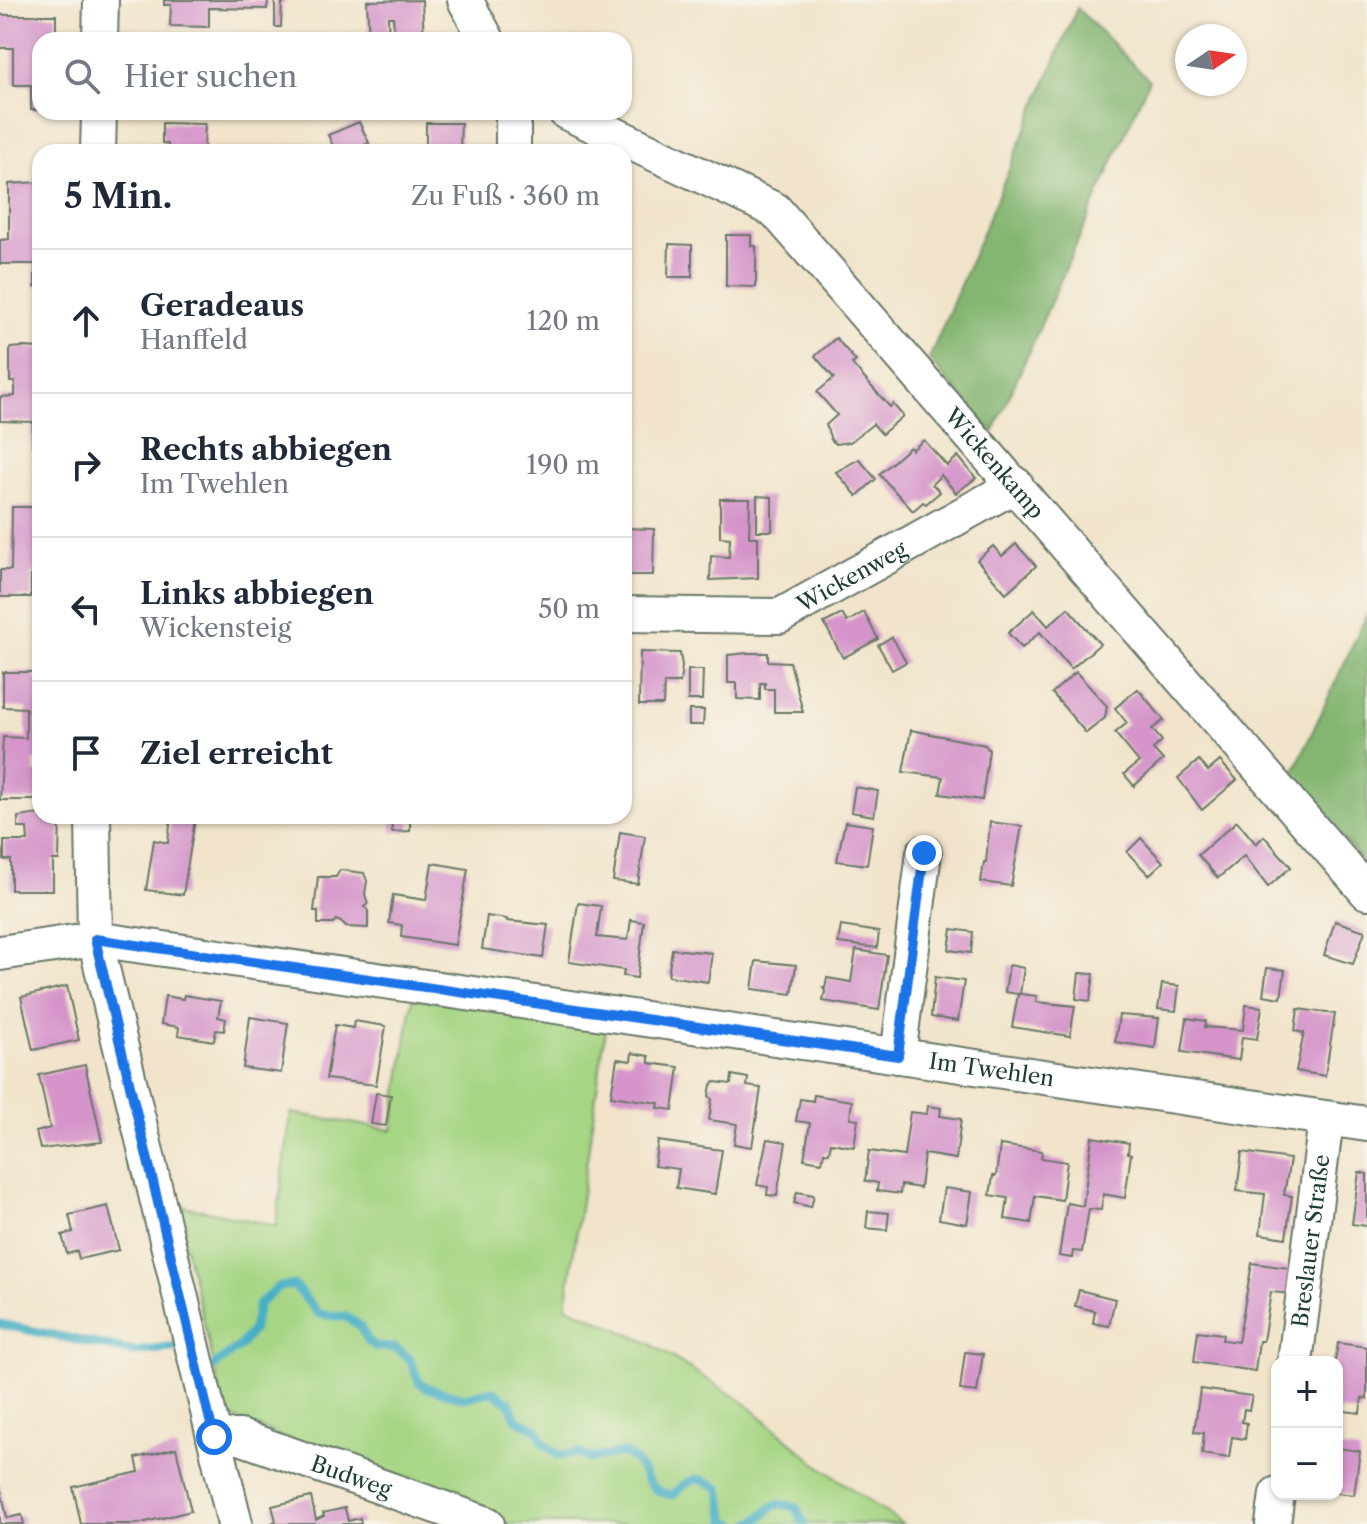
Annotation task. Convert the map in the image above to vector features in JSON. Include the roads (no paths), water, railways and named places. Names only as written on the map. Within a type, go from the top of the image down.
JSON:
[{"type":"street","points":[[100,32],[101,0]]},
{"type":"street","points":[[465,0],[483,32]]},
{"type":"street","points":[[98,144],[99,120]]},
{"type":"street","points":[[513,120],[513,144]]},
{"type":"street","name":"Wickenkamp","points":[[583,120],[775,210],[1367,892]]},
{"type":"street","name":"Wickenweg","points":[[632,614],[780,616],[1016,485]]},
{"type":"street","points":[[93,824],[95,939],[235,1524]]},
{"type":"street","points":[[898,1056],[924,853]]},
{"type":"street","name":"Im Twehlen","points":[[0,953],[95,939],[1367,1124]]},
{"type":"street","name":"Breslauer Straße","points":[[1296,1356],[1326,1120]]},
{"type":"street","name":"Budweg","points":[[214,1437],[240,1437],[487,1524]]},
{"type":"street","points":[[1273,1524],[1276,1500]]},
{"type":"waterway","points":[[214,1366],[240,1346],[253,1329],[258,1305],[278,1287],[294,1285],[319,1314],[346,1317],[359,1325],[368,1341],[377,1347],[396,1348],[410,1359],[419,1382],[428,1388],[464,1398],[492,1391],[509,1402],[516,1419],[537,1429],[544,1443],[558,1455],[579,1453],[590,1459],[622,1453],[637,1463],[649,1483],[662,1492],[673,1495],[690,1481],[706,1481],[720,1489],[726,1521],[735,1524]]},
{"type":"waterway","points":[[0,1324],[134,1352],[179,1347]]},
{"type":"waterway","points":[[750,1524],[770,1508],[779,1505],[796,1508],[804,1524]]}]
